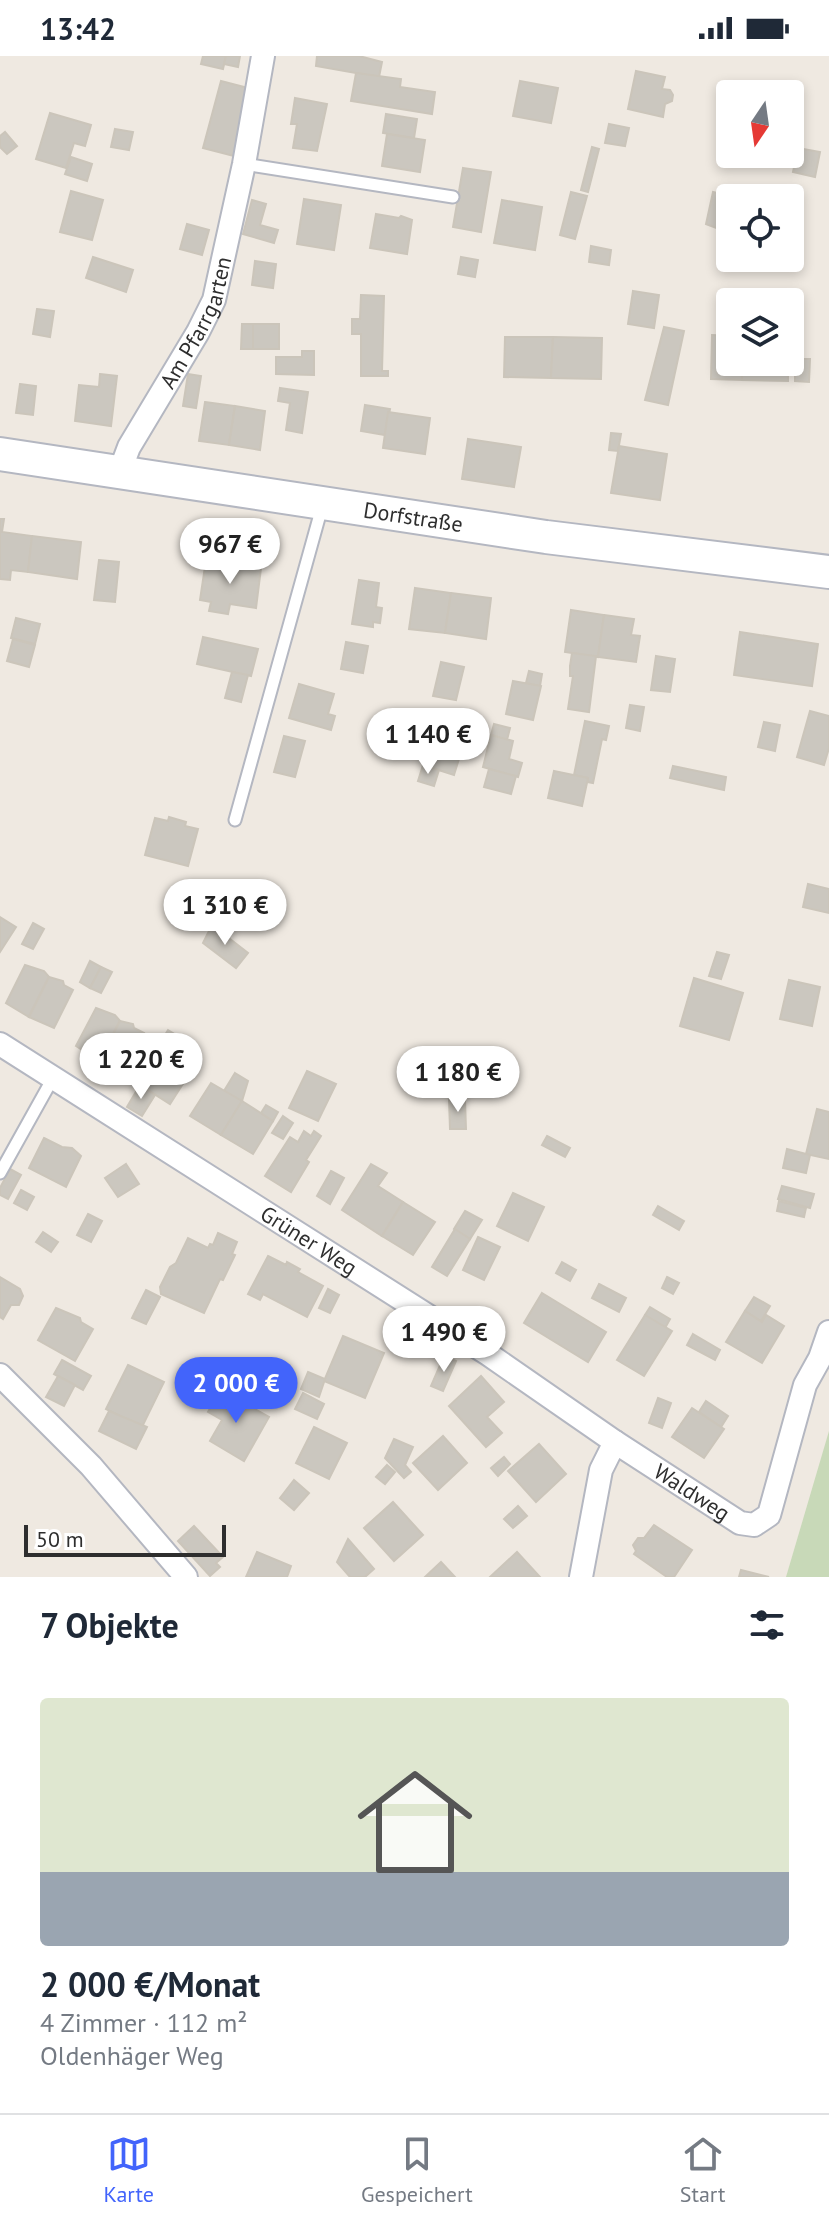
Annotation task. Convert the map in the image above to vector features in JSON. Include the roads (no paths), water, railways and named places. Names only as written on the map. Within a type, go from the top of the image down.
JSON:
[{"type":"street","name":"Am Pfarrgarten","points":[[120,471],[129,447],[214,300],[244,164],[263,56]]},
{"type":"street","name":"Dorfstraße","points":[[0,454],[546,537],[829,572]]},
{"type":"street","name":"Grüner Weg","points":[[0,1044],[475,1345],[615,1442]]},
{"type":"street","name":"Waldweg","points":[[615,1442],[740,1523],[754,1525],[769,1515],[805,1385],[820,1358],[829,1332]]},
{"type":"street","points":[[0,1375],[91,1466],[186,1577]]},
{"type":"street","points":[[581,1577],[601,1470],[615,1442]]},
{"type":"lane","points":[[244,164],[453,197]]},
{"type":"lane","points":[[235,820],[323,503]]},
{"type":"lane","points":[[0,1173],[53,1078]]}]
